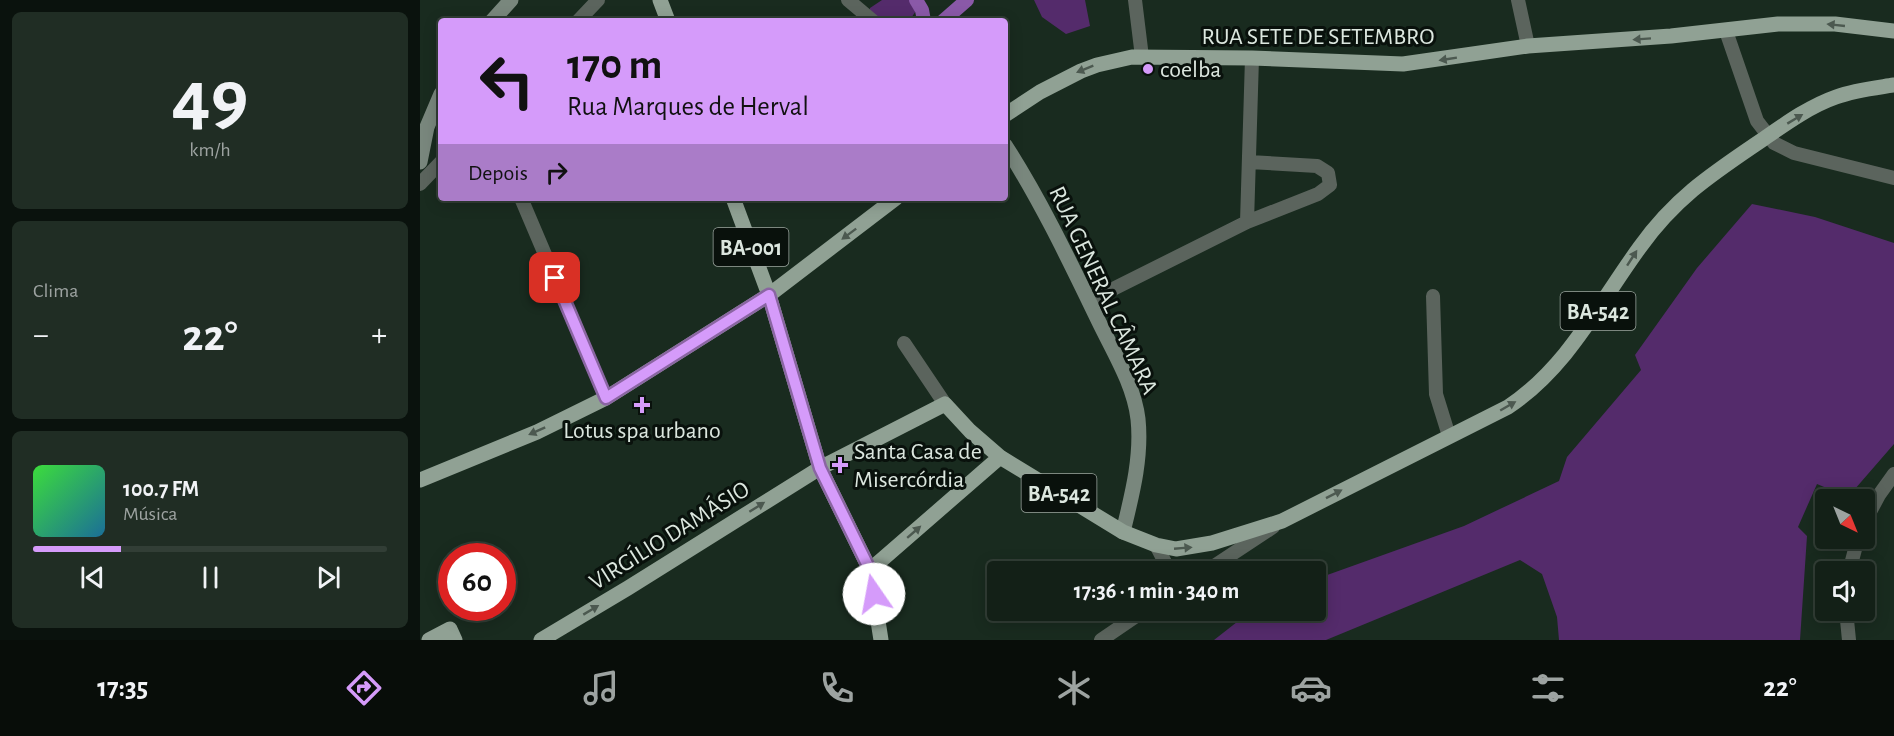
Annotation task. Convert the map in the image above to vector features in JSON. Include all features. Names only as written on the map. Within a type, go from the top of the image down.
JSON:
[{"type":"main road","points":[[660,0],[667,18]]},
{"type":"main road","name":"RUA SETE DE SETEMBRO","points":[[1008,113],[1040,92],[1081,71],[1113,61],[1142,57],[1403,63],[1528,46],[1806,23],[1894,31]]},
{"type":"main road","name":"BA-542","points":[[870,570],[1000,457],[1123,532],[1156,545],[1176,549],[1190,548],[1282,521],[1508,407],[1525,396],[1585,330],[1640,248],[1666,214],[1702,181],[1814,108],[1836,97],[1894,84]]},
{"type":"main road","name":"BA-001","points":[[734,201],[769,295],[820,468],[870,570],[880,640]]},
{"type":"main road","points":[[420,480],[537,432],[606,398],[769,295],[892,201]]},
{"type":"main road","points":[[945,404],[970,431],[1000,457]]},
{"type":"main road","name":"VIRGÍLIO DAMÁSIO","points":[[541,640],[820,468],[945,404]]},
{"type":"main road","points":[[429,640],[452,635]]},
{"type":"street","points":[[495,18],[511,0]]},
{"type":"street","points":[[581,18],[598,0]]},
{"type":"street","points":[[848,0],[869,18]]},
{"type":"street","points":[[1135,0],[1142,57]]},
{"type":"street","points":[[1518,0],[1528,46]]},
{"type":"street","points":[[1726,31],[1753,112],[1760,127],[1779,147],[1894,178]]},
{"type":"street","points":[[1247,222],[1252,58]]},
{"type":"street","points":[[420,162],[427,127],[438,101]]},
{"type":"street","name":"RUA GENERAL CÂMARA","points":[[1008,150],[1045,212],[1129,386],[1138,419],[1137,463],[1123,532]]},
{"type":"street","points":[[1089,302],[1247,222],[1318,194],[1328,187],[1330,182],[1328,173],[1317,166],[1249,162]]},
{"type":"street","points":[[420,184],[438,165]]},
{"type":"street","points":[[522,201],[606,398]]},
{"type":"street","points":[[1432,296],[1436,394],[1449,436]]},
{"type":"street","points":[[904,343],[945,404]]},
{"type":"street","points":[[1875,502],[1894,474]]},
{"type":"street","points":[[1221,561],[1282,521]]},
{"type":"street","points":[[1156,545],[1164,561]]},
{"type":"street","points":[[1101,640],[1129,621]]},
{"type":"street","points":[[1847,621],[1849,640]]},
{"type":"shaded area","points":[[882,0],[912,0],[918,8],[911,18],[872,18],[869,15],[870,8]]},
{"type":"shaded area","points":[[1034,0],[1085,0],[1090,26],[1066,34],[1042,17]]},
{"type":"shaded area","points":[[1752,204],[1815,217],[1894,243],[1894,444],[1855,489],[1829,489],[1817,484],[1798,527],[1807,536],[1800,640],[1559,640],[1557,617],[1542,574],[1520,560],[1326,640],[1214,640],[1238,621],[1326,621],[1326,575],[1464,526],[1559,481],[1567,457],[1641,370],[1635,355],[1697,268]]},
{"type":"waterway","points":[[916,0],[923,18]]},
{"type":"waterway","points":[[946,18],[967,0]]},
{"type":"place","name":"coelba","points":[[1148,69]]},
{"type":"place","name":"Lotus spa urbano","points":[[642,405]]},
{"type":"place","name":"Santa Casa de Misercórdia","points":[[840,465]]},
{"type":"route","points":[[555,278],[606,398],[769,295],[820,468],[870,570],[874,594]]}]
